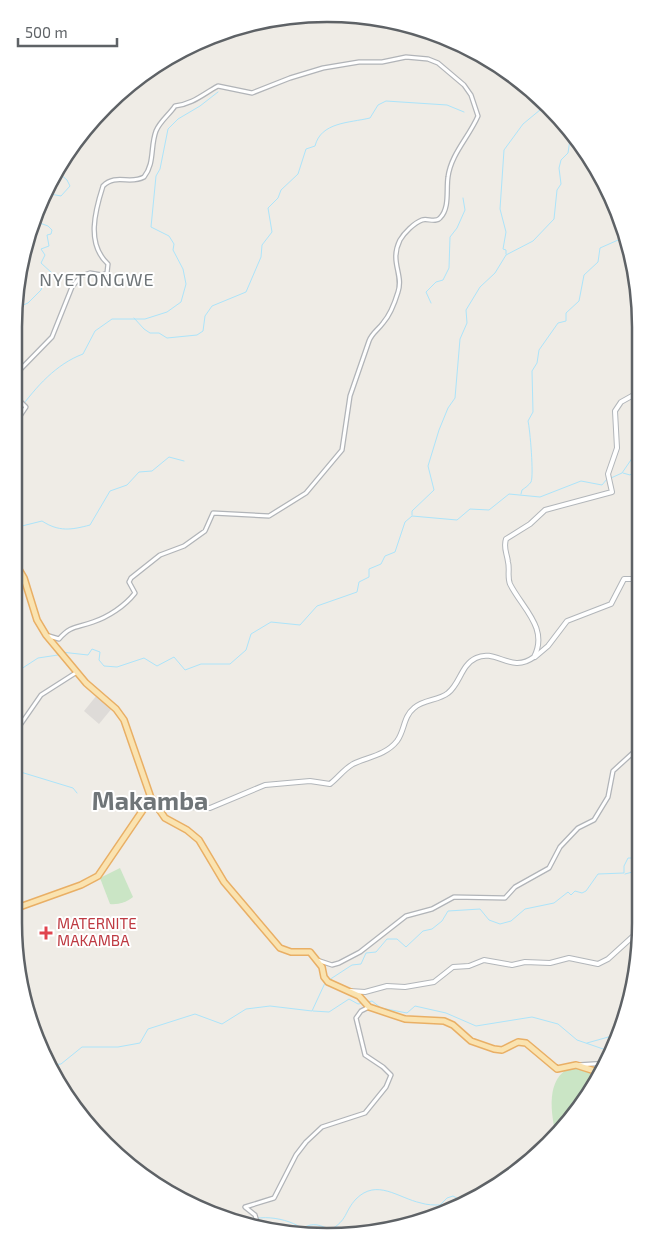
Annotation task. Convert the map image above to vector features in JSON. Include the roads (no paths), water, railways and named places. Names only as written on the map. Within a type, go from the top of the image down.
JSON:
[{"type":"main road","points":[[535,657],[538,648],[538,634],[529,611],[509,583],[508,562],[504,548],[506,539],[530,524],[545,510],[612,492],[608,474],[617,448],[617,408],[624,400],[632,396]]},
{"type":"main road","points":[[22,574],[37,620],[46,635],[93,690],[118,712],[124,720],[150,802],[165,818],[188,830],[199,840],[224,882],[280,948],[291,952],[310,952],[317,960],[327,980],[349,991],[367,1004],[405,1020],[444,1021],[452,1025],[464,1038],[494,1049],[502,1050],[518,1042],[526,1044],[557,1069],[576,1066],[594,1071]]},
{"type":"main road","points":[[159,811],[168,806],[210,808],[265,785],[310,781],[330,784],[352,765],[392,746],[399,737],[406,714],[420,703],[449,693],[465,667],[475,658],[486,656],[518,664],[535,657],[548,646],[567,621],[606,607],[614,600],[624,580],[632,580]]},
{"type":"main road","points":[[22,906],[97,877],[150,802]]},
{"type":"main road","points":[[349,991],[365,992],[387,986],[405,988],[434,982],[453,967],[469,966],[484,960],[512,965],[525,962],[550,963],[570,958],[598,964],[608,959],[632,936]]},
{"type":"street","points":[[22,368],[52,336],[76,280],[90,273],[102,276],[107,273],[108,264],[96,247],[94,228],[103,186],[114,178],[134,180],[144,177],[150,166],[151,146],[158,126],[175,106],[200,99],[218,86],[252,93],[318,69],[408,57],[438,63],[464,85],[471,95],[478,114],[451,166],[447,197],[441,217],[438,220],[418,221],[405,233],[397,246],[395,264],[399,278],[398,292],[386,319],[372,334],[369,341],[350,396],[342,450],[339,456],[328,464],[303,495],[269,516],[245,515],[231,512],[212,513],[205,531],[184,546],[160,555],[131,578],[129,582],[135,593],[122,606],[96,622],[69,628],[59,639],[46,635]]},
{"type":"street","points":[[22,403],[26,406],[22,412]]},
{"type":"street","points":[[22,723],[42,694],[77,672]]},
{"type":"street","points":[[317,960],[332,965],[339,963],[360,952],[406,916],[432,908],[454,897],[505,898],[515,887],[548,868],[556,852],[575,831],[594,820],[606,801],[613,771],[632,754]]},
{"type":"street","points":[[257,1220],[255,1215],[245,1208],[266,1202],[275,1197],[296,1154],[316,1131],[325,1125],[362,1115],[387,1086],[390,1074],[365,1055],[357,1028],[356,1018],[367,1004]]},
{"type":"street","points":[[576,1066],[598,1064]]},
{"type":"waterway","points":[[22,406],[55,370],[83,354],[95,331],[112,319],[145,319],[167,312],[181,302],[186,284],[183,269],[173,250],[174,244],[169,236],[151,227],[156,176],[160,169],[168,129],[178,119],[200,106],[218,92]]},
{"type":"waterway","points":[[134,318],[150,333],[159,333],[167,338],[197,335],[203,331],[205,316],[212,306],[246,292],[261,257],[262,245],[272,232],[268,208],[278,198],[281,190],[298,174],[306,149],[315,146],[323,132],[337,125],[370,118],[378,105],[386,101],[447,105],[464,112]]},
{"type":"waterway","points":[[506,254],[506,250],[503,249],[506,232],[500,209],[504,150],[523,124],[541,110]]},
{"type":"waterway","points":[[412,515],[412,511],[434,490],[428,466],[439,430],[448,408],[455,398],[460,339],[467,323],[466,310],[480,287],[495,273],[506,255],[533,241],[554,219],[557,190],[561,184],[559,168],[561,160],[568,153],[570,143]]},
{"type":"waterway","points":[[53,195],[61,196],[70,186],[62,176]]},
{"type":"waterway","points":[[431,303],[426,292],[436,282],[443,280],[449,268],[450,237],[457,228],[465,210],[463,198]]},
{"type":"waterway","points":[[23,305],[28,303],[41,290],[44,280],[52,277],[53,274],[41,263],[45,255],[41,249],[49,246],[47,235],[51,234],[52,230],[41,224]]},
{"type":"waterway","points":[[521,494],[532,478],[528,421],[533,412],[532,371],[537,363],[539,350],[558,323],[566,321],[566,313],[579,301],[584,275],[598,262],[600,248],[619,240]]},
{"type":"waterway","points":[[22,526],[42,521],[48,525],[65,529],[90,525],[110,491],[127,485],[139,472],[152,471],[169,457],[184,461]]},
{"type":"waterway","points":[[611,478],[622,473],[632,458]]},
{"type":"waterway","points":[[623,473],[630,475],[632,473]]},
{"type":"waterway","points":[[61,652],[88,655],[92,649],[100,652],[99,660],[104,666],[117,667],[144,658],[157,666],[174,657],[185,670],[201,664],[230,664],[246,650],[251,634],[271,622],[300,625],[317,606],[357,592],[359,582],[369,577],[369,569],[381,564],[385,556],[395,552],[405,522],[412,516],[457,520],[470,509],[489,510],[509,494],[540,497],[581,481],[602,485],[607,479]]},
{"type":"waterway","points":[[22,668],[38,658],[58,655]]},
{"type":"waterway","points":[[22,772],[73,788],[77,793]]},
{"type":"waterway","points":[[329,980],[352,965],[361,964],[366,953],[376,952],[387,939],[397,939],[406,947],[423,931],[432,929],[442,921],[448,911],[480,909],[489,920],[500,924],[511,921],[525,909],[554,903],[568,892],[571,895],[575,891],[582,893],[586,891],[598,874],[624,873],[624,866],[628,858],[632,858]]},
{"type":"waterway","points":[[625,874],[632,872]]},
{"type":"waterway","points":[[57,1064],[61,1064],[82,1047],[118,1047],[140,1043],[148,1029],[195,1014],[222,1024],[246,1009],[270,1006],[312,1011],[325,983]]},
{"type":"waterway","points":[[313,1011],[329,1012],[349,999],[358,1004],[364,1003]]},
{"type":"waterway","points":[[368,1002],[372,1001],[381,1008],[407,1013],[415,1006],[446,1013],[476,1026],[532,1017],[558,1024],[577,1040],[605,1050]]},
{"type":"waterway","points":[[587,1043],[610,1036]]},
{"type":"waterway","points":[[333,1228],[340,1223],[356,1199],[372,1190],[388,1191],[412,1201],[428,1205],[440,1205],[447,1198],[453,1196],[458,1199]]},
{"type":"waterway","points":[[252,1219],[275,1218],[285,1220],[300,1227]]},
{"type":"waterway","points":[[304,1228],[317,1225],[325,1228]]},
{"type":"place","name":"MATERNITE MAKAMBA","points":[[46,933]]},
{"type":"district","name":"NYETONGWE","points":[[97,280]]},
{"type":"district","name":"Makamba","points":[[150,801]]}]
